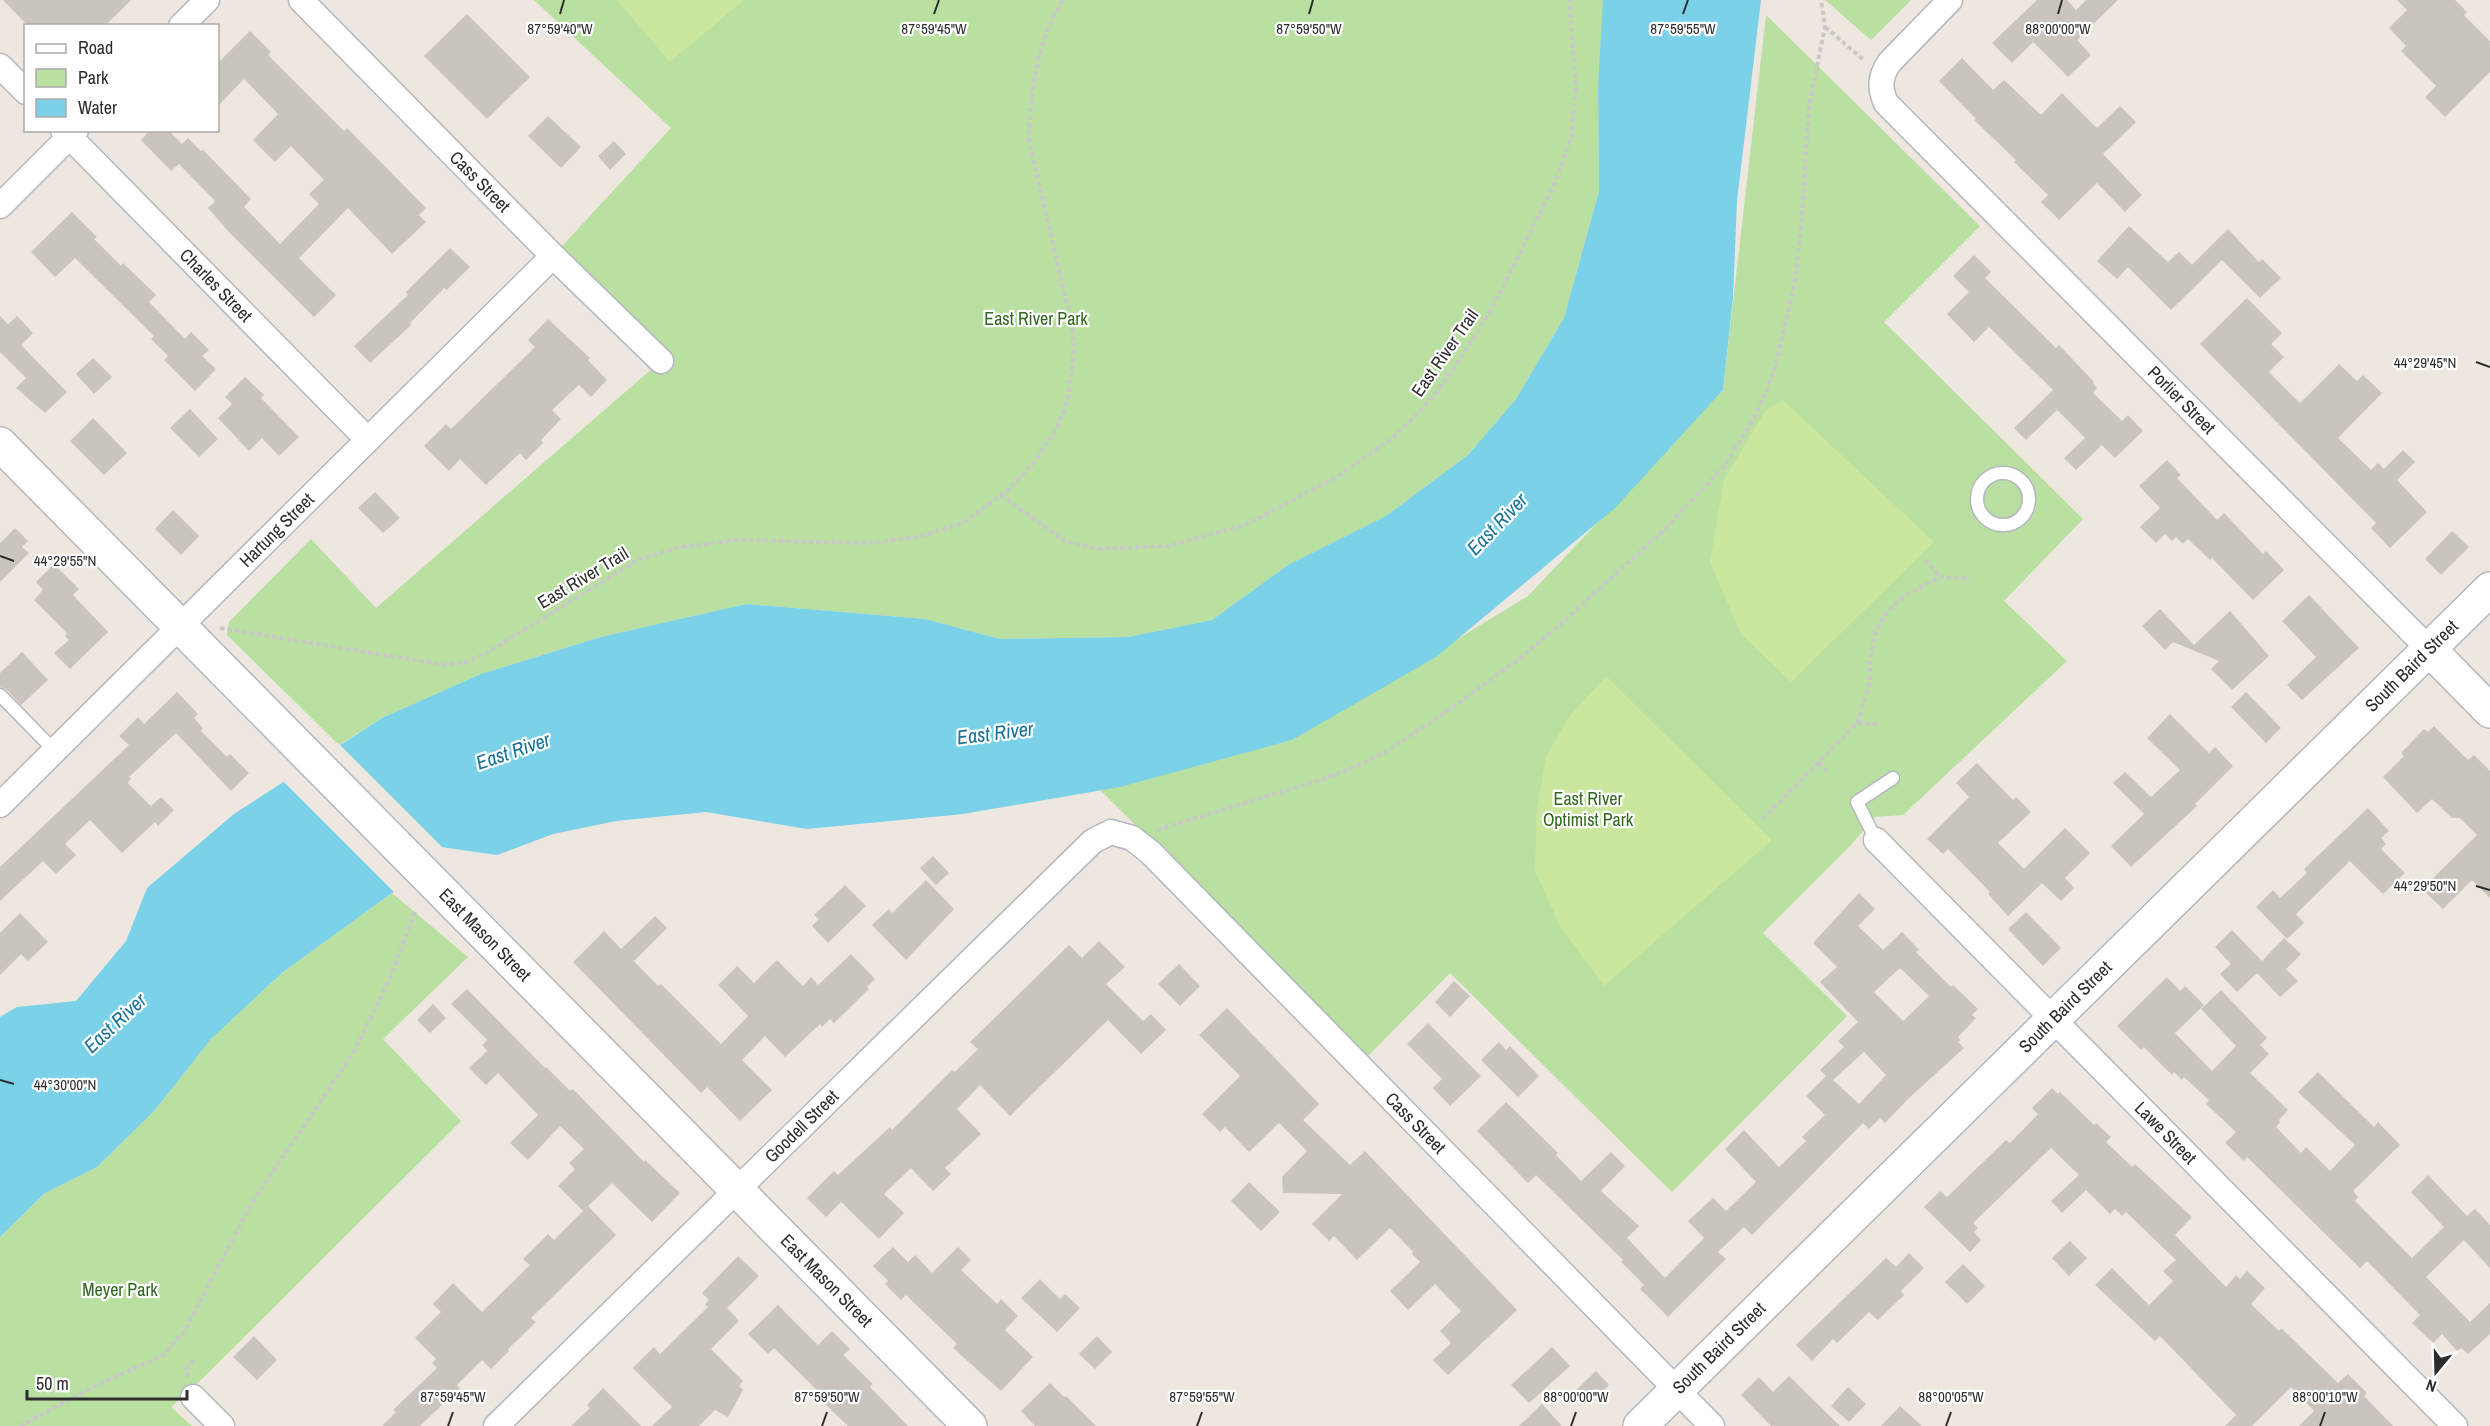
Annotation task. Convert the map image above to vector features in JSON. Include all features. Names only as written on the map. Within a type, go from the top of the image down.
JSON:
[{"type":"main road","name":"East Mason Street","points":[[0,444],[970,1426]]},
{"type":"main road","name":"South Baird Street","points":[[1640,1426],[2490,589]]},
{"type":"main road","name":"Porlier Street","points":[[2429,649],[2490,711]]},
{"type":"street","points":[[183,24],[207,0]]},
{"type":"street","name":"Cass Street","points":[[301,0],[553,256],[661,361]]},
{"type":"street","points":[[1881,79],[1889,63],[1950,0]]},
{"type":"street","points":[[0,66],[24,90]]},
{"type":"street","name":"Porlier Street","points":[[1881,79],[1886,103],[1894,112],[2429,649]]},
{"type":"street","points":[[0,206],[70,133]]},
{"type":"street","name":"Charles Street","points":[[70,133],[368,440]]},
{"type":"street","name":"Hartung Street","points":[[0,805],[553,256]]},
{"type":"street","name":"Cass Street","points":[[1111,832],[1132,838],[1141,844],[1712,1426]]},
{"type":"street","name":"Goodell Street","points":[[496,1426],[1093,841],[1111,832]]},
{"type":"street","name":"Lawe Street","points":[[1876,840],[2455,1426]]},
{"type":"street","points":[[193,1397],[222,1426]]},
{"type":"lane","points":[[2001,473],[2019,478],[2029,492],[2028,510],[2015,523],[2006,525],[1998,525],[1983,517],[1977,502],[1977,494],[1986,479],[2001,473]]},
{"type":"lane","points":[[0,695],[54,750]]},
{"type":"lane","points":[[1876,840],[1857,802],[1893,778]]},
{"type":"path","name":"East River Trail","points":[[180,627],[219,628],[445,665],[467,662],[488,652],[638,560],[660,553],[693,545],[737,540],[869,543],[918,537],[963,523],[1001,495],[1032,465],[1055,432],[1069,394],[1072,375],[1072,327],[1029,140],[1033,89],[1040,55],[1057,9],[1063,0]]},
{"type":"path","name":"East River Trail","points":[[1001,495],[1064,541],[1100,549],[1169,546],[1245,525],[1335,478],[1394,437],[1421,411],[1444,383],[1479,330],[1494,305],[1555,183],[1571,137],[1576,86],[1569,0]]},
{"type":"path","points":[[1141,844],[1162,827],[1261,800],[1350,769],[1384,753],[1519,660],[1596,594],[1663,531],[1724,466],[1753,420],[1775,368],[1794,281],[1801,229],[1809,107],[1825,26],[1821,0]]},
{"type":"path","points":[[1825,26],[1881,79]]},
{"type":"path","points":[[1925,560],[1940,578]]},
{"type":"path","points":[[1763,819],[1857,723],[1870,683],[1875,634],[1887,613],[1904,596],[1940,578],[1970,579]]},
{"type":"path","points":[[1857,723],[1877,724]]},
{"type":"path","points":[[1819,763],[1826,771]]},
{"type":"path","points":[[20,1426],[99,1384],[162,1356],[184,1332],[250,1206],[355,1050],[388,984],[416,909]]},
{"type":"green space","name":"East River Park","points":[[534,0],[1608,0],[1598,87],[1599,191],[1564,318],[1516,399],[1468,455],[1386,516],[1288,565],[1212,620],[1128,637],[1000,639],[925,619],[746,604],[601,637],[481,674],[382,718],[339,745],[227,635],[229,622],[311,539],[376,608],[661,361],[553,256],[671,128]]},
{"type":"green space","points":[[617,0],[744,0],[670,62]]},
{"type":"green space","points":[[1825,0],[1911,0],[1871,40]]},
{"type":"green space","name":"East River Optimist Park","points":[[1766,15],[1980,226],[1884,322],[2083,519],[2004,601],[2067,661],[1903,815],[1875,817],[1850,846],[1763,933],[1847,1016],[1672,1192],[1450,973],[1368,1056],[1100,790],[1292,740],[1528,596],[1723,390]]},
{"type":"green space","points":[[1783,400],[1934,542],[1791,682],[1741,634],[1710,562],[1724,480],[1765,411]]},
{"type":"green space","points":[[1606,676],[1772,840],[1604,986],[1560,926],[1535,871],[1537,808],[1546,757],[1568,718]]},
{"type":"green space","name":"Meyer Park","points":[[392,893],[468,957],[383,1039],[461,1121],[201,1380],[171,1407],[192,1426],[0,1426],[0,1237],[45,1193],[97,1167],[155,1110],[211,1039],[283,972]]},
{"type":"water","name":"East River","points":[[1603,0],[1761,0],[1737,201],[1733,298],[1723,390],[1615,508],[1436,657],[1292,740],[1120,787],[963,814],[807,829],[706,812],[616,821],[553,834],[497,855],[441,847],[425,875],[392,893],[283,972],[211,1039],[155,1110],[97,1167],[45,1193],[0,1237],[0,1017],[17,1007],[76,1001],[126,941],[147,888],[234,814],[382,718],[481,674],[601,637],[746,604],[925,619],[1000,639],[1128,637],[1212,620],[1288,565],[1386,516],[1468,455],[1516,399],[1564,318],[1599,191],[1598,87]]},
{"type":"pier","points":[[338,743],[446,851],[443,851],[433,867],[418,882],[396,894],[284,782],[295,771]]},
{"type":"building","points":[[3,0],[131,0],[107,24],[26,24]]},
{"type":"building","points":[[2037,0],[2067,0],[2076,10],[2086,0],[2118,0],[2077,40],[2091,55],[2068,77],[2033,42],[2012,63],[1992,43]]},
{"type":"building","points":[[2397,0],[2455,0],[2467,12],[2464,15],[2490,41],[2490,72],[2445,117],[2425,97],[2436,86],[2401,51],[2406,46],[2389,28],[2407,10]]},
{"type":"building","points":[[467,14],[530,77],[487,119],[424,56]]},
{"type":"building","points":[[250,31],[271,52],[268,55],[344,131],[347,128],[426,208],[419,215],[426,222],[392,254],[348,208],[299,258],[336,295],[314,317],[229,232],[208,208],[215,201],[179,164],[171,171],[141,140],[148,132],[170,132],[182,144],[188,138],[201,151],[203,150],[251,199],[244,207],[280,244],[319,204],[309,194],[324,180],[291,146],[275,162],[253,140],[278,114],[244,79],[219,105],[219,62]]},
{"type":"building","points":[[1962,58],[1993,90],[2004,80],[2041,115],[2062,93],[2097,128],[2120,106],[2136,122],[2103,154],[2142,195],[2125,212],[2097,183],[2059,220],[2041,202],[2048,195],[1939,81]]},
{"type":"building","points":[[548,116],[581,147],[561,168],[528,136]]},
{"type":"building","points":[[614,141],[626,154],[610,170],[598,156]]},
{"type":"building","points":[[72,212],[97,237],[94,239],[121,266],[123,263],[156,295],[149,302],[185,339],[191,332],[209,350],[202,356],[216,369],[195,391],[164,360],[168,356],[151,339],[154,336],[75,258],[55,277],[31,252]]},
{"type":"building","points":[[2129,226],[2168,262],[2179,252],[2192,265],[2228,229],[2259,262],[2262,259],[2281,278],[2260,298],[2222,260],[2171,310],[2128,267],[2117,279],[2097,261]]},
{"type":"building","points":[[450,248],[470,267],[447,290],[444,288],[410,323],[411,325],[370,363],[354,346],[408,295],[406,292]]},
{"type":"building","points":[[1974,255],[1991,272],[1985,278],[2056,348],[2059,345],[2094,382],[2097,388],[2093,393],[2122,421],[2128,415],[2143,431],[2115,458],[2102,445],[2076,470],[2064,458],[2085,438],[2057,410],[2026,440],[2014,428],[2053,390],[1989,327],[1974,342],[1947,314],[1969,292],[1953,276]]},
{"type":"building","points":[[2247,298],[2282,333],[2271,344],[2284,357],[2269,372],[2300,403],[2339,364],[2357,381],[2363,375],[2382,393],[2338,438],[2371,470],[2378,463],[2384,469],[2403,450],[2415,462],[2397,480],[2427,512],[2390,548],[2371,528],[2376,523],[2200,344]]},
{"type":"building","points":[[0,316],[8,324],[17,316],[33,333],[21,345],[67,392],[45,413],[16,388],[26,378],[0,352]]},
{"type":"building","points":[[548,319],[590,358],[588,360],[607,380],[591,397],[579,385],[552,410],[561,419],[541,440],[543,443],[526,460],[520,453],[486,485],[460,459],[449,471],[424,446],[446,424],[451,429],[535,347],[528,340]]},
{"type":"building","points":[[93,358],[112,377],[94,394],[76,374]]},
{"type":"building","points":[[245,377],[264,395],[261,398],[299,437],[279,456],[262,438],[249,451],[218,418],[232,404],[225,397]]},
{"type":"building","points":[[190,409],[218,439],[199,457],[170,428]]},
{"type":"building","points":[[93,418],[127,453],[104,475],[70,441]]},
{"type":"building","points":[[2167,460],[2181,475],[2177,478],[2217,520],[2224,513],[2263,554],[2266,551],[2284,570],[2253,600],[2212,558],[2210,560],[2188,539],[2183,544],[2176,537],[2172,541],[2165,534],[2156,543],[2140,527],[2160,508],[2139,486]]},
{"type":"building","points":[[375,492],[400,518],[383,533],[358,508]]},
{"type":"building","points":[[173,510],[199,536],[181,555],[155,529]]},
{"type":"building","points":[[15,528],[28,541],[22,547],[29,553],[0,582],[0,543]]},
{"type":"building","points":[[2452,531],[2469,547],[2441,575],[2425,559]]},
{"type":"building","points":[[54,564],[79,589],[73,595],[108,632],[70,669],[54,653],[69,640],[65,636],[67,633],[34,600],[43,590],[36,582]]},
{"type":"building","points":[[2309,595],[2359,648],[2302,700],[2287,685],[2316,657],[2282,621]]},
{"type":"building","points":[[2160,609],[2194,645],[2230,611],[2269,656],[2232,690],[2211,669],[2219,661],[2173,642],[2165,650],[2142,626]]},
{"type":"building","points":[[22,652],[48,680],[21,705],[6,689],[0,687],[0,673]]},
{"type":"building","points":[[177,692],[198,714],[194,718],[203,728],[201,731],[227,757],[230,754],[249,773],[231,791],[176,733],[129,777],[131,779],[128,783],[151,806],[161,797],[174,810],[158,826],[155,822],[122,853],[90,820],[65,844],[76,855],[56,874],[43,861],[0,901],[0,867],[129,745],[119,736],[138,717],[144,724]]},
{"type":"building","points":[[2246,692],[2281,728],[2266,743],[2231,707]]},
{"type":"building","points":[[2170,714],[2209,753],[2215,747],[2233,766],[2195,804],[2197,806],[2131,867],[2111,846],[2144,814],[2113,783],[2125,772],[2151,797],[2180,770],[2147,738]]},
{"type":"building","points":[[2434,726],[2468,760],[2474,755],[2490,771],[2490,898],[2472,880],[2443,909],[2422,889],[2477,835],[2460,818],[2452,818],[2432,799],[2417,813],[2383,777],[2404,756],[2401,753],[2424,729],[2428,732]]},
{"type":"building","points":[[1977,763],[2013,800],[2016,797],[2031,812],[1998,843],[2024,869],[2065,828],[2090,853],[2065,878],[2074,888],[2061,901],[2042,883],[2008,916],[1988,894],[1990,892],[1948,849],[1943,854],[1927,839],[1969,797],[1956,783]]},
{"type":"building","points":[[2368,808],[2389,831],[2381,838],[2386,844],[2381,849],[2405,873],[2383,894],[2350,861],[2296,914],[2304,923],[2287,939],[2256,907],[2273,890],[2280,898],[2307,873],[2304,869]]},
{"type":"building","points":[[933,856],[949,873],[936,885],[920,868]]},
{"type":"building","points":[[926,880],[954,909],[906,960],[872,925],[889,909],[892,913]]},
{"type":"building","points":[[845,885],[866,906],[828,943],[812,926],[819,919],[814,915]]},
{"type":"building","points":[[1859,893],[1875,909],[1858,926],[1883,950],[1902,932],[1919,950],[1916,952],[1951,987],[1953,985],[1978,1009],[1972,1015],[1976,1018],[1958,1037],[1961,1040],[1958,1042],[1964,1048],[1885,1123],[1880,1118],[1869,1129],[1863,1123],[1752,1235],[1744,1227],[1718,1252],[1726,1259],[1668,1317],[1640,1289],[1644,1285],[1621,1262],[1623,1260],[1536,1175],[1528,1183],[1477,1131],[1506,1102],[1558,1153],[1556,1155],[1581,1181],[1611,1152],[1625,1166],[1601,1191],[1639,1226],[1627,1238],[1665,1278],[1704,1238],[1688,1221],[1713,1198],[1726,1211],[1756,1182],[1725,1149],[1744,1130],[1779,1167],[1806,1141],[1802,1137],[1825,1115],[1806,1096],[1826,1076],[1820,1070],[1844,1047],[1838,1041],[1858,1022],[1820,982],[1837,967],[1813,943]],"holes":[[[1900,968],[1929,996],[1903,1021],[1874,992]],[[1864,1052],[1886,1075],[1859,1104],[1833,1080]]]},
{"type":"building","points":[[2026,912],[2061,948],[2043,966],[2008,929]]},
{"type":"building","points":[[20,913],[48,942],[28,961],[21,954],[0,975],[0,933]]},
{"type":"building","points":[[655,916],[667,928],[634,961],[658,986],[661,984],[721,1044],[748,1016],[718,985],[737,966],[754,983],[777,960],[803,986],[811,977],[818,985],[851,954],[875,979],[867,987],[869,989],[834,1023],[830,1019],[822,1027],[820,1024],[785,1057],[765,1036],[742,1060],[772,1090],[740,1121],[707,1087],[701,1093],[573,962],[604,931],[621,949]]},
{"type":"building","points":[[2232,930],[2262,961],[2284,938],[2301,954],[2286,969],[2298,981],[2280,997],[2257,973],[2237,992],[2220,974],[2231,964],[2215,947]]},
{"type":"building","points":[[1099,941],[1125,967],[1106,984],[1143,1021],[1151,1014],[1166,1030],[1141,1054],[1108,1020],[1010,1116],[980,1085],[957,1109],[981,1134],[945,1168],[951,1174],[933,1191],[911,1168],[884,1194],[904,1213],[879,1239],[841,1202],[826,1217],[807,1198],[834,1171],[838,1175],[890,1127],[892,1130],[952,1070],[955,1072],[978,1049],[970,1042],[1069,945],[1082,958]]},
{"type":"building","points":[[1179,964],[1200,986],[1180,1006],[1158,984]]},
{"type":"building","points":[[2167,977],[2180,991],[2185,986],[2204,1005],[2175,1033],[2212,1071],[2236,1046],[2201,1009],[2221,990],[2267,1038],[2260,1045],[2269,1054],[2250,1073],[2288,1110],[2276,1127],[2301,1153],[2306,1147],[2330,1171],[2355,1145],[2298,1092],[2318,1072],[2374,1127],[2378,1122],[2400,1145],[2353,1191],[2358,1197],[2355,1201],[2412,1258],[2444,1227],[2411,1192],[2428,1175],[2467,1216],[2475,1209],[2490,1225],[2490,1268],[2464,1240],[2426,1277],[2470,1322],[2490,1303],[2490,1334],[2468,1354],[2461,1348],[2457,1351],[2442,1334],[2433,1343],[2412,1323],[2420,1315],[2367,1261],[2360,1268],[2247,1157],[2244,1161],[2225,1143],[2236,1132],[2206,1104],[2209,1100],[2184,1077],[2182,1080],[2174,1072],[2172,1075],[2144,1047],[2141,1050],[2117,1026]]},
{"type":"building","points":[[1454,981],[1470,996],[1450,1017],[1435,1002]]},
{"type":"building","points":[[467,989],[545,1068],[570,1091],[573,1089],[644,1162],[645,1160],[680,1193],[652,1222],[612,1183],[583,1211],[558,1186],[575,1169],[569,1163],[584,1149],[560,1126],[528,1160],[510,1143],[538,1115],[498,1073],[486,1085],[469,1068],[487,1051],[482,1045],[487,1040],[451,1004]]},
{"type":"building","points":[[433,1004],[446,1018],[430,1033],[417,1020]]},
{"type":"building","points":[[1227,1008],[1319,1104],[1303,1120],[1350,1165],[1365,1151],[1517,1310],[1448,1375],[1433,1360],[1451,1343],[1440,1331],[1461,1311],[1435,1284],[1408,1310],[1390,1291],[1420,1262],[1412,1254],[1413,1252],[1390,1228],[1357,1260],[1334,1236],[1329,1241],[1312,1224],[1342,1194],[1283,1193],[1282,1177],[1307,1151],[1279,1123],[1249,1152],[1225,1127],[1220,1132],[1202,1114],[1240,1076],[1199,1035]]},
{"type":"building","points":[[1428,1023],[1481,1076],[1450,1106],[1433,1088],[1442,1079],[1407,1044]]},
{"type":"building","points":[[1499,1042],[1506,1050],[1510,1046],[1539,1076],[1518,1097],[1481,1060]]},
{"type":"building","points":[[2052,1088],[2058,1094],[2060,1092],[2094,1125],[2096,1123],[2111,1137],[2106,1142],[2132,1167],[2135,1164],[2192,1217],[2175,1235],[2226,1287],[2236,1275],[2240,1279],[2247,1271],[2265,1288],[2251,1304],[2279,1331],[2281,1328],[2338,1383],[2348,1374],[2367,1393],[2364,1396],[2393,1426],[2299,1426],[2314,1411],[2291,1387],[2252,1426],[2225,1426],[2236,1415],[2160,1336],[2155,1341],[2095,1285],[2112,1268],[2149,1305],[2173,1281],[2163,1271],[2176,1260],[2126,1212],[2122,1216],[2115,1209],[2110,1214],[2086,1190],[2062,1213],[2051,1201],[2079,1175],[2051,1148],[1973,1223],[1978,1228],[1974,1232],[1981,1240],[1970,1252],[1924,1207],[1940,1191],[1947,1197],[2006,1140],[2010,1143],[2038,1114],[2032,1108]]},
{"type":"building","points":[[1249,1182],[1280,1212],[1261,1231],[1231,1201]]},
{"type":"building","points":[[588,1206],[616,1235],[531,1318],[536,1322],[508,1349],[509,1351],[491,1369],[482,1360],[457,1385],[460,1388],[420,1426],[382,1426],[396,1412],[393,1410],[437,1368],[432,1363],[436,1359],[415,1338],[441,1312],[433,1304],[453,1283],[482,1312],[530,1265],[523,1259],[548,1234],[554,1240]]},
{"type":"building","points":[[2070,1241],[2087,1258],[2069,1276],[2052,1258]]},
{"type":"building","points":[[893,1247],[908,1262],[915,1255],[932,1273],[958,1247],[971,1260],[961,1270],[997,1304],[1001,1299],[1018,1316],[1005,1330],[1033,1357],[1001,1391],[953,1348],[957,1344],[906,1295],[901,1300],[885,1284],[888,1281],[873,1266]]},
{"type":"building","points":[[1909,1253],[1924,1268],[1901,1291],[1904,1295],[1878,1320],[1869,1312],[1837,1343],[1833,1339],[1812,1361],[1796,1345],[1886,1258],[1896,1267]]},
{"type":"building","points":[[738,1256],[759,1276],[727,1308],[739,1321],[711,1349],[743,1381],[739,1386],[743,1390],[728,1417],[715,1410],[699,1426],[652,1426],[672,1407],[633,1368],[654,1347],[660,1354],[708,1307],[705,1304],[709,1300],[702,1293]]},
{"type":"building","points":[[1963,1264],[1985,1286],[1967,1304],[1945,1282]]},
{"type":"building","points":[[1040,1279],[1060,1299],[1065,1294],[1080,1308],[1057,1332],[1021,1298]]},
{"type":"building","points":[[778,1305],[818,1345],[832,1331],[850,1349],[843,1355],[873,1384],[870,1387],[908,1426],[848,1426],[826,1405],[828,1403],[824,1397],[774,1348],[768,1354],[748,1334]]},
{"type":"building","points":[[254,1336],[277,1360],[257,1380],[233,1357]]},
{"type":"building","points":[[1097,1336],[1112,1352],[1095,1369],[1079,1354]]},
{"type":"building","points":[[1552,1347],[1570,1366],[1529,1403],[1511,1385]]},
{"type":"building","points":[[1596,1371],[1609,1385],[1589,1405],[1575,1391]]},
{"type":"building","points":[[1789,1376],[1840,1426],[1771,1426],[1741,1395],[1759,1377],[1773,1392]]},
{"type":"building","points":[[1050,1383],[1096,1426],[1035,1426],[1021,1411]]},
{"type":"building","points":[[1848,1387],[1866,1404],[1849,1422],[1831,1406]]},
{"type":"building","points":[[603,1388],[641,1426],[571,1426],[590,1408],[587,1405]]},
{"type":"building","points":[[1542,1404],[1562,1426],[1519,1426]]},
{"type":"building","points":[[1900,1406],[1922,1426],[1881,1426]]}]
